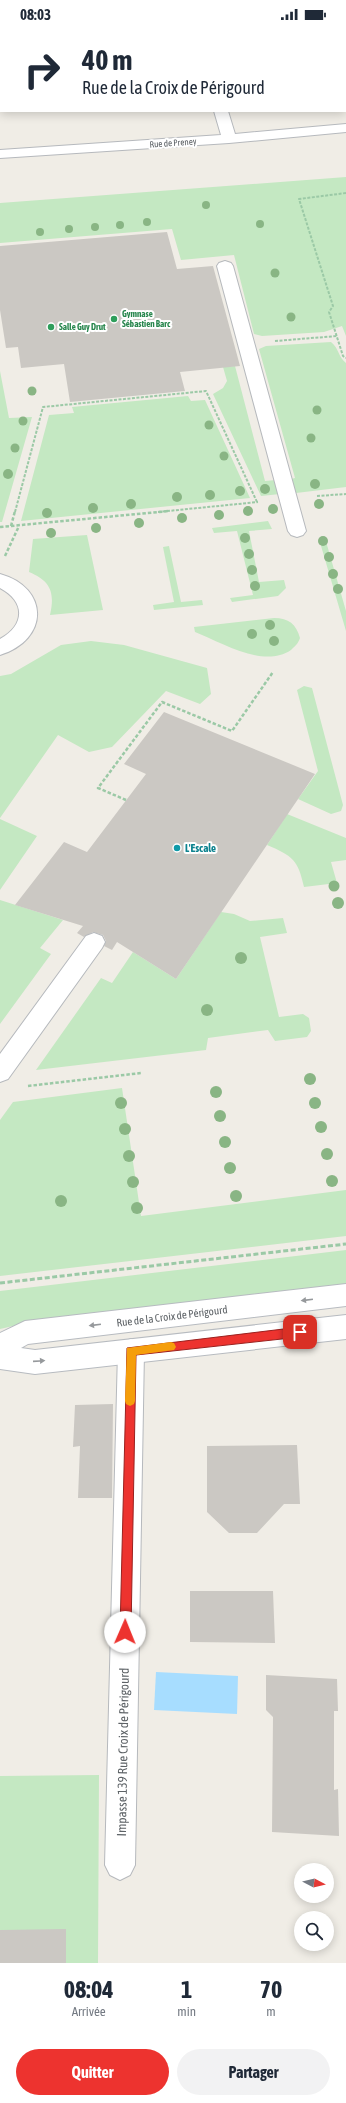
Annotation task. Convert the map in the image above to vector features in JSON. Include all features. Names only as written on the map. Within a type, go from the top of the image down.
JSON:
[{"type":"street","points":[[221,112],[229,139]]},
{"type":"street","name":"Rue de Preney","points":[[0,154],[229,139],[346,128]]},
{"type":"street","points":[[225,266],[297,531]]},
{"type":"street","points":[[0,580],[11,584],[23,594],[29,607],[29,621],[22,634],[9,644],[0,648]]},
{"type":"street","points":[[0,1072],[94,942]]},
{"type":"street","name":"Rue de la Croix de Périgourd","points":[[0,1346],[25,1333],[346,1295]]},
{"type":"street","points":[[0,1357],[34,1362],[346,1327]]},
{"type":"street","name":"Impasse 139 Rue Croix de Périgourd","points":[[120,1865],[131,1351]]},
{"type":"path","points":[[346,193],[299,199],[333,306],[329,312],[343,356],[346,358]]},
{"type":"path","points":[[246,343],[337,336]]},
{"type":"path","points":[[11,526],[43,407],[206,391],[257,502]]},
{"type":"path","points":[[0,527],[346,494]]},
{"type":"path","points":[[3,561],[19,526]]},
{"type":"path","points":[[126,800],[98,788],[162,702],[232,731],[273,672]]},
{"type":"path","points":[[24,1086],[141,1073]]},
{"type":"path","points":[[0,1283],[346,1244]]},
{"type":"green space","points":[[346,177],[346,336],[342,326],[324,332],[262,336],[254,334],[234,255],[181,260],[172,229],[0,243],[0,203]]},
{"type":"green space","points":[[331,342],[336,347],[343,361],[346,363],[346,487],[296,493],[291,479],[295,478],[259,349],[266,346]]},
{"type":"green space","points":[[235,366],[265,481],[276,480],[280,494],[261,496],[213,394],[223,388],[227,381],[223,367]]},
{"type":"green space","points":[[0,371],[9,418],[32,417],[2,522],[0,522]]},
{"type":"green space","points":[[188,396],[191,401],[205,400],[250,498],[21,521],[49,415],[74,413],[72,407]]},
{"type":"green space","points":[[268,521],[272,529],[249,531],[259,582],[284,580],[286,588],[278,596],[232,602],[230,598],[253,595],[237,531],[214,533],[212,528]]},
{"type":"green space","points":[[87,535],[103,610],[50,615],[52,600],[50,589],[42,579],[29,572],[33,539]]},
{"type":"green space","points":[[325,538],[346,611],[346,631],[319,539]]},
{"type":"green space","points":[[169,546],[181,602],[202,600],[203,605],[154,610],[153,605],[174,602],[163,547]]},
{"type":"green space","points":[[274,618],[284,619],[291,623],[296,629],[300,638],[291,650],[280,655],[268,657],[242,652],[229,647],[195,632],[194,627]]},
{"type":"green space","points":[[91,641],[124,645],[207,668],[211,694],[200,704],[166,691],[112,747],[89,752],[58,735],[0,818],[0,676],[11,674],[61,645]]},
{"type":"green space","points":[[304,686],[312,688],[343,805],[341,811],[331,814],[298,799],[318,771],[297,690]]},
{"type":"green space","points":[[287,814],[346,838],[346,860],[331,862],[337,883],[304,887],[297,865],[293,860],[283,852],[267,845]]},
{"type":"green space","points":[[0,819],[37,836],[0,890]]},
{"type":"green space","points":[[0,900],[63,920],[40,948],[51,954],[0,1024]]},
{"type":"green space","points":[[221,912],[234,914],[250,921],[283,918],[287,933],[260,937],[279,1017],[303,1014],[309,1018],[311,1031],[307,1037],[275,1041],[268,1030],[208,1038],[206,1050],[36,1070],[101,978],[112,983],[133,952],[176,979]]},
{"type":"green space","points":[[122,1088],[141,1216],[346,1190],[346,1236],[0,1276],[0,1120],[13,1102]]},
{"type":"green space","points":[[346,1250],[346,1285],[26,1323],[0,1329],[0,1291]]},
{"type":"green space","points":[[99,1775],[98,1963],[0,1963],[0,1776]]},
{"type":"water","points":[[156,1672],[238,1676],[237,1714],[154,1710]]},
{"type":"building","name":"Gymnase Sébastien Barc","points":[[167,232],[177,269],[213,266],[240,366],[180,372],[185,391],[70,402],[64,364],[21,368],[18,347],[6,348],[0,310],[0,246]]},
{"type":"building","name":"L'Escale","points":[[164,712],[315,774],[176,979],[117,942],[112,950],[104,946],[106,941],[103,935],[93,932],[84,937],[77,933],[83,926],[15,905],[64,842],[87,852],[146,774],[124,764]]},
{"type":"building","points":[[113,1404],[112,1498],[78,1498],[80,1446],[73,1447],[75,1405]]},
{"type":"building","points":[[297,1445],[300,1504],[284,1504],[257,1533],[229,1533],[207,1512],[207,1446]]},
{"type":"building","points":[[190,1591],[273,1591],[275,1643],[190,1642]]},
{"type":"building","points":[[266,1675],[337,1679],[338,1711],[334,1711],[334,1790],[338,1789],[339,1836],[272,1832],[273,1717],[266,1710]]},
{"type":"building","points":[[66,1929],[66,1963],[0,1963],[0,1930]]},
{"type":"slow traffic","points":[[130,1401],[131,1351],[171,1347]]},
{"type":"place","name":"Gymnase Sébastien Barc","points":[[114,319]]},
{"type":"place","name":"Salle Guy Drut","points":[[51,327]]},
{"type":"place","name":"L'Escale","points":[[177,848]]},
{"type":"route","points":[[125,1632],[131,1351],[300,1332]]}]
